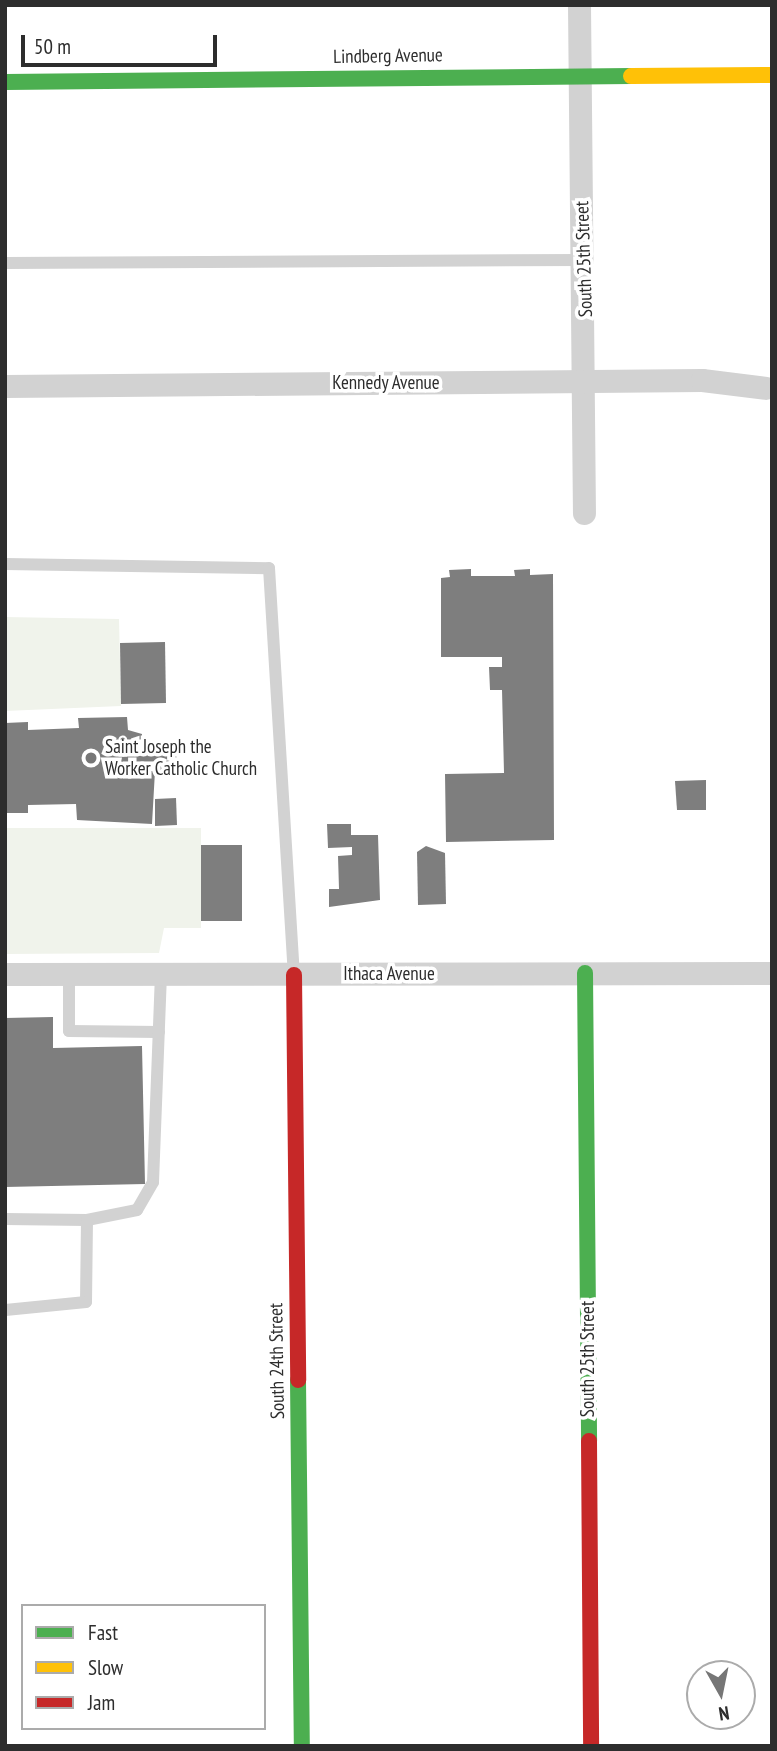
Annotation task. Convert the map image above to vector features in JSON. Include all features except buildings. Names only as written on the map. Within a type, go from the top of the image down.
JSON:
[{"type":"street","name":"South 25th Street","points":[[579,5],[587,381],[584,513]]},
{"type":"street","name":"Lindberg Avenue","points":[[5,82],[772,75]]},
{"type":"street","name":"Kennedy Avenue","points":[[5,386],[702,380],[766,388]]},
{"type":"street","name":"South 25th Street","points":[[585,972],[591,1746]]},
{"type":"street","name":"Ithaca Avenue","points":[[5,974],[772,973]]},
{"type":"street","name":"South 24th Street","points":[[294,975],[302,1746]]},
{"type":"lane","points":[[5,263],[584,260]]},
{"type":"lane","points":[[5,564],[269,568],[294,975]]},
{"type":"lane","points":[[69,974],[69,1031],[159,1032]]},
{"type":"lane","points":[[5,1219],[87,1220],[137,1210],[153,1182],[161,975]]},
{"type":"lane","points":[[5,1310],[86,1303],[87,1220]]},
{"type":"shaded area","points":[[5,617],[119,619],[121,706],[5,711]]},
{"type":"shaded area","points":[[5,828],[201,828],[201,928],[164,928],[159,953],[5,954]]},
{"type":"traffic: fast","points":[[5,82],[631,76]]},
{"type":"traffic: fast","points":[[585,973],[589,1441]]},
{"type":"traffic: fast","points":[[298,1380],[302,1746]]},
{"type":"traffic: slow","points":[[631,76],[772,75]]},
{"type":"traffic: jam","points":[[294,975],[298,1380]]},
{"type":"traffic: jam","points":[[589,1441],[591,1746]]},
{"type":"place","name":"Saint Joseph the Worker Catholic Church","points":[[91,758]]}]
